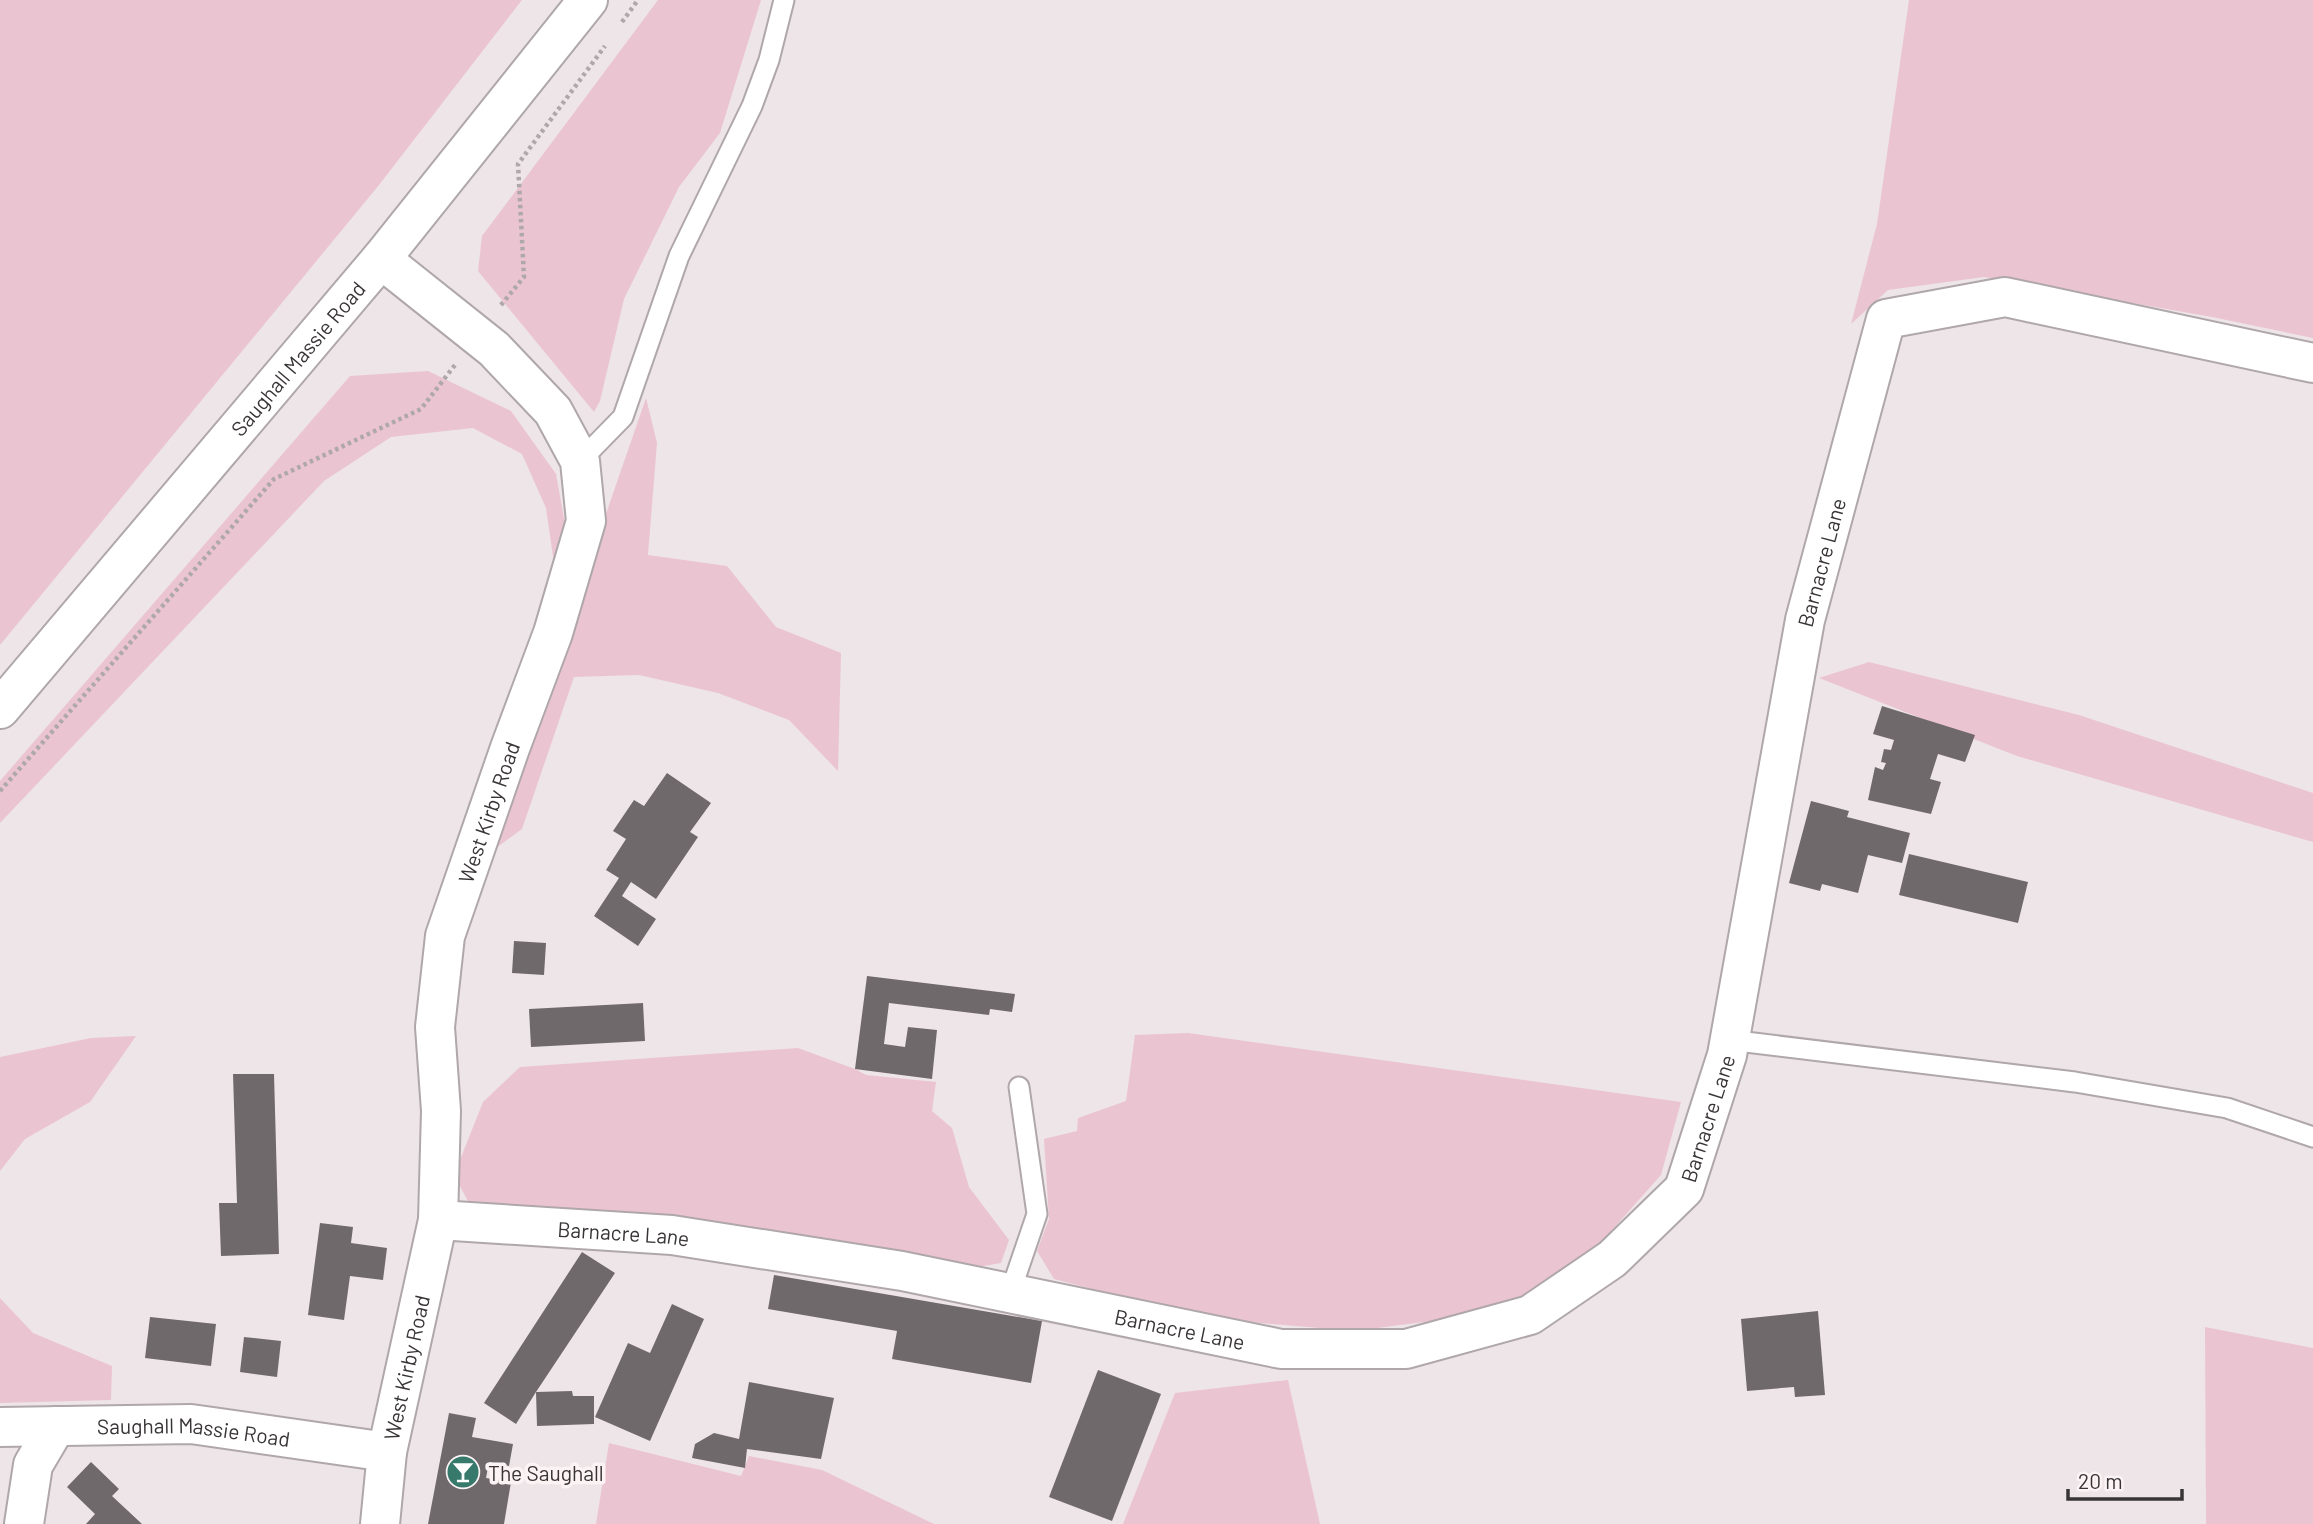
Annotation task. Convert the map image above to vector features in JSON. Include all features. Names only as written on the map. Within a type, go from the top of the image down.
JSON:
[{"type":"street","name":"Saughall Massie Road","points":[[0,709],[381,259],[588,0]]},
{"type":"street","name":"West Kirby Road","points":[[380,1524],[387,1452],[438,1220],[441,1111],[435,1027],[445,936],[553,633],[586,521],[580,461],[553,411],[494,349],[381,259]]},
{"type":"street","name":"Barnacre Lane","points":[[438,1220],[672,1235],[902,1271],[1281,1349],[1406,1349],[1530,1315],[1612,1259],[1684,1189],[1727,1055],[1804,620],[1886,319],[2005,297],[2313,363]]},
{"type":"street","name":"Saughall Massie Road","points":[[0,1427],[191,1424],[387,1452]]},
{"type":"street","points":[[24,1524],[33,1465],[56,1426]]},
{"type":"lane","points":[[580,461],[623,417],[679,256],[752,106],[769,60],[784,0]]},
{"type":"lane","points":[[1729,1040],[2075,1082],[2227,1108],[2313,1138]]},
{"type":"lane","points":[[1010,1293],[1037,1214],[1019,1087]]},
{"type":"path","points":[[614,33],[638,0]]},
{"type":"path","points":[[0,792],[274,479],[421,409],[524,277],[518,164],[606,44]]},
{"type":"shaded area","points":[[0,0],[522,0],[379,185],[0,645]]},
{"type":"shaded area","points":[[658,0],[761,0],[720,133],[679,187],[624,299],[600,401],[594,412],[478,271],[482,236]]},
{"type":"shaded area","points":[[1909,0],[2313,0],[2313,338],[2212,317],[1984,277],[1888,290],[1851,324],[1877,224]]},
{"type":"shaded area","points":[[428,371],[511,411],[556,474],[567,535],[555,570],[546,508],[522,454],[473,428],[391,437],[324,481],[0,823],[0,781],[350,376]]},
{"type":"shaded area","points":[[646,398],[657,443],[648,555],[727,566],[776,627],[841,653],[838,771],[789,720],[718,693],[639,675],[574,677],[522,829],[489,853]]},
{"type":"shaded area","points":[[1869,662],[2079,715],[2313,793],[2313,842],[2017,756],[1819,678]]},
{"type":"shaded area","points":[[1188,1033],[1681,1102],[1661,1175],[1604,1239],[1542,1287],[1478,1315],[1354,1331],[1202,1318],[1054,1279],[1037,1251],[1049,1219],[1044,1139],[1077,1131],[1078,1118],[1126,1101],[1135,1035]]},
{"type":"shaded area","points":[[136,1036],[90,1102],[25,1139],[0,1171],[0,1057],[91,1038]]},
{"type":"shaded area","points":[[798,1048],[866,1075],[936,1082],[932,1111],[952,1128],[969,1187],[1009,1240],[1001,1263],[965,1269],[707,1220],[470,1205],[454,1175],[483,1102],[520,1067]]},
{"type":"shaded area","points":[[0,1298],[33,1333],[112,1366],[111,1400],[0,1403]]},
{"type":"shaded area","points":[[2205,1327],[2313,1348],[2313,1524],[2206,1524]]},
{"type":"shaded area","points":[[1288,1380],[1320,1524],[1123,1524],[1175,1393]]},
{"type":"shaded area","points":[[609,1443],[741,1476],[749,1456],[822,1470],[934,1524],[596,1524]]},
{"type":"building","points":[[1882,706],[1975,735],[1965,762],[1938,754],[1930,779],[1941,782],[1931,814],[1868,800],[1875,767],[1883,770],[1886,763],[1881,762],[1884,749],[1891,750],[1894,740],[1873,734]]},
{"type":"building","points":[[667,773],[711,803],[690,832],[698,837],[656,899],[631,882],[622,896],[656,919],[638,946],[594,916],[619,878],[606,870],[626,839],[613,831],[634,800],[644,806]]},
{"type":"building","points":[[1811,801],[1849,811],[1847,817],[1910,833],[1902,863],[1868,855],[1858,893],[1822,884],[1820,891],[1789,883]]},
{"type":"building","points":[[1909,854],[2028,882],[2018,923],[1899,895]]},
{"type":"building","points":[[514,941],[546,943],[544,975],[512,973]]},
{"type":"building","points":[[867,976],[1015,994],[1012,1012],[990,1009],[989,1015],[889,1003],[884,1044],[905,1047],[908,1027],[937,1030],[932,1079],[855,1069]]},
{"type":"building","points":[[643,1003],[645,1041],[531,1047],[529,1009]]},
{"type":"building","points":[[233,1074],[274,1074],[279,1254],[221,1256],[219,1203],[237,1203]]},
{"type":"building","points":[[320,1223],[353,1227],[351,1243],[387,1248],[383,1280],[350,1276],[344,1320],[308,1315]]},
{"type":"building","points":[[582,1252],[615,1273],[516,1424],[484,1403]]},
{"type":"building","points":[[774,1275],[1042,1321],[1031,1383],[892,1359],[897,1331],[768,1309]]},
{"type":"building","points":[[672,1304],[704,1319],[650,1441],[595,1417],[628,1343],[650,1353]]},
{"type":"building","points":[[1818,1311],[1825,1395],[1795,1397],[1794,1387],[1747,1391],[1741,1319]]},
{"type":"building","points":[[150,1317],[216,1324],[211,1366],[145,1358]]},
{"type":"building","points":[[244,1337],[281,1341],[277,1377],[240,1372]]},
{"type":"building","points":[[1098,1370],[1161,1394],[1112,1521],[1049,1497]]},
{"type":"building","points":[[749,1382],[834,1398],[821,1459],[747,1449],[745,1468],[692,1458],[695,1444],[714,1433],[739,1439]]},
{"type":"building","points":[[572,1391],[573,1396],[594,1396],[594,1424],[537,1426],[536,1392]]},
{"type":"building","name":"The Saughall","points":[[449,1413],[476,1418],[472,1437],[513,1444],[509,1466],[489,1462],[486,1478],[511,1482],[504,1524],[428,1524]]},
{"type":"building","points":[[91,1462],[119,1489],[112,1496],[142,1524],[86,1524],[95,1514],[67,1487]]},
{"type":"place","name":"The Saughall","points":[[463,1472]]}]
